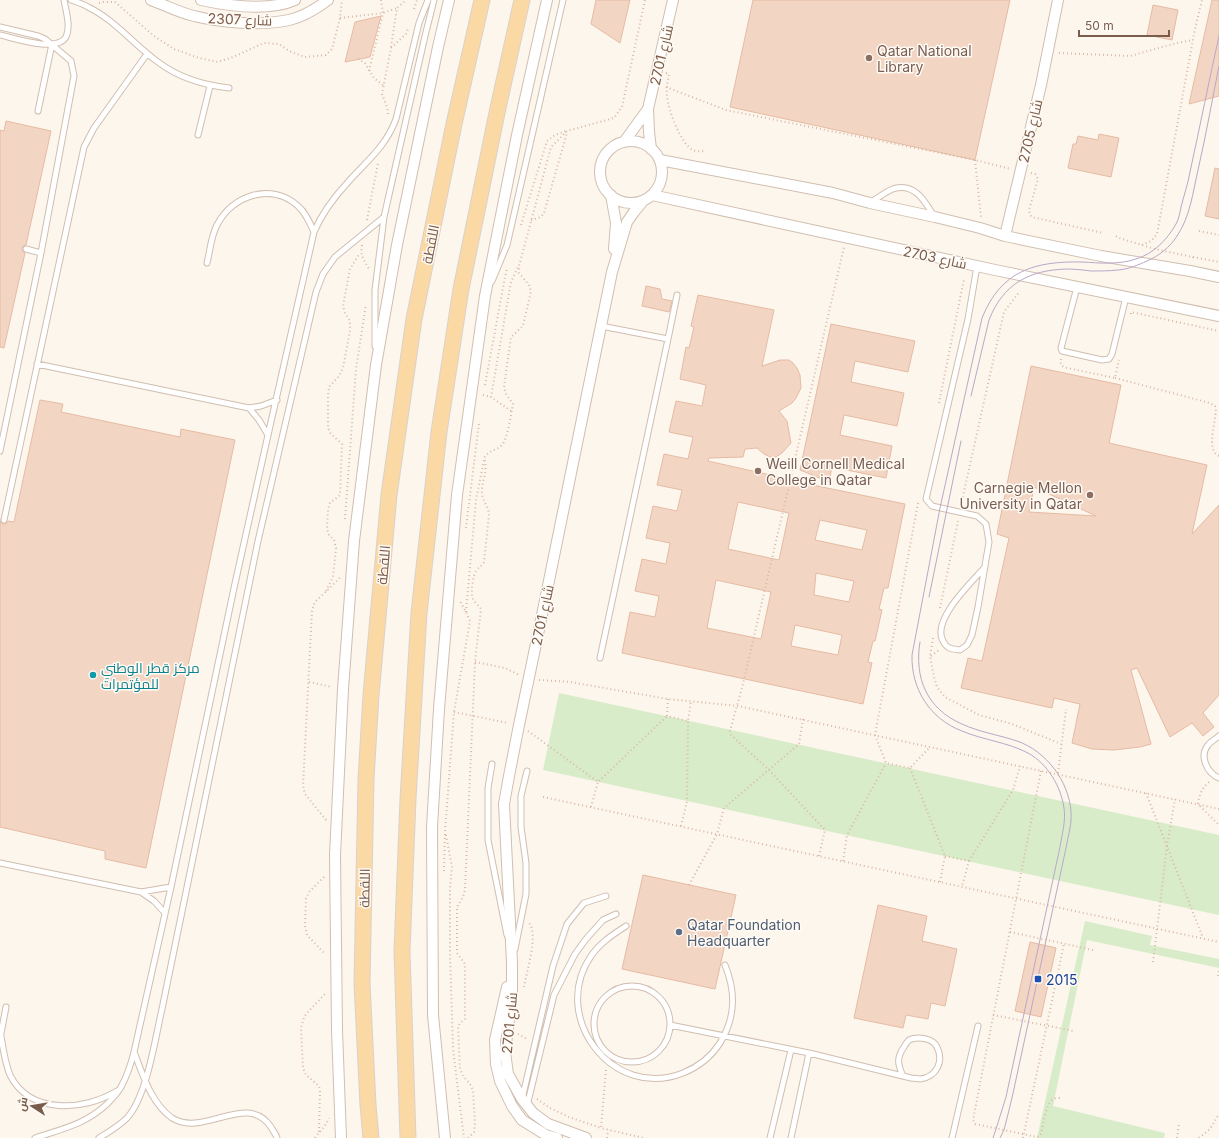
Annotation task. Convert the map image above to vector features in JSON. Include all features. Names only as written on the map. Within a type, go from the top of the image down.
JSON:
[{"type":"main road","name":"اللقطة","points":[[371,1138],[362,983],[366,779],[371,695],[388,503],[414,319],[454,124],[482,0]]},
{"type":"main road","points":[[408,1138],[402,951],[407,806],[419,613],[439,432],[461,289],[522,0]]},
{"type":"main road","points":[[363,1138],[368,1105]]},
{"type":"street","name":"شارع 2307","points":[[151,0],[193,16],[213,20],[245,22],[290,20],[306,14],[328,0]]},
{"type":"street","name":"شارع 2307","points":[[201,0],[217,4],[256,7],[274,5],[294,0]]},
{"type":"street","name":"اللقطة","points":[[341,1138],[336,1030],[335,855],[343,690],[354,540],[376,365],[397,245],[449,0]]},
{"type":"street","points":[[445,1138],[432,1015],[432,827],[439,709],[457,495],[486,296],[517,135],[547,0]]},
{"type":"street","name":"شارع 2701","points":[[651,149],[648,132],[648,109],[673,0]]},
{"type":"street","name":"شارع 2705","points":[[1005,236],[1041,85],[1058,0]]},
{"type":"street","name":"شارع 2701","points":[[624,142],[648,109]]},
{"type":"street","points":[[624,142],[643,144],[651,149],[660,160],[662,169],[658,187],[652,195],[643,201],[626,203],[611,195],[605,188],[601,179],[603,160],[608,152],[615,146],[624,142]]},
{"type":"street","points":[[660,160],[829,192],[980,228],[1005,236],[1102,256],[1219,277]]},
{"type":"street","name":"شارع 2701","points":[[611,195],[616,223],[612,272]]},
{"type":"street","name":"شارع 2703","points":[[652,195],[977,266],[1219,316]]},
{"type":"street","name":"شارع 2701","points":[[586,1138],[548,1124],[534,1113],[527,1100],[508,1074],[505,1052],[512,996],[512,962],[504,804],[528,679],[612,272],[627,222],[643,201]]},
{"type":"street","name":"شارع 2701","points":[[512,962],[495,1040],[496,1064],[500,1081],[512,1106],[522,1120],[546,1135],[557,1138]]},
{"type":"lane","points":[[0,35],[40,44],[57,44],[62,42],[67,33],[68,26],[64,0]]},
{"type":"lane","points":[[71,0],[88,6],[111,22],[147,54],[170,71],[210,86],[229,88]]},
{"type":"lane","points":[[35,1138],[74,1126],[99,1112],[121,1088],[129,1070],[172,887],[234,588],[314,232],[318,222],[330,204],[349,180],[374,156],[392,132],[419,23],[428,0]]},
{"type":"lane","points":[[376,365],[375,290],[384,217],[424,36],[434,0]]},
{"type":"lane","points":[[486,296],[507,246],[563,0]]},
{"type":"lane","points":[[0,27],[42,37],[71,61],[74,76],[41,253],[0,451]]},
{"type":"lane","points":[[38,111],[52,44]]},
{"type":"lane","points":[[4,520],[84,147],[94,128],[147,54]]},
{"type":"lane","points":[[198,135],[210,86]]},
{"type":"lane","points":[[396,119],[406,121]]},
{"type":"lane","points":[[870,203],[895,188],[906,188],[919,194],[935,217]]},
{"type":"lane","points":[[207,264],[214,232],[222,217],[230,207],[241,199],[263,193],[270,193],[285,197],[303,211],[314,232]]},
{"type":"lane","points":[[99,1138],[111,1131],[127,1118],[146,1081],[258,542],[316,292],[323,274],[335,257],[384,217]]},
{"type":"lane","points":[[26,249],[41,253]]},
{"type":"lane","points":[[977,266],[968,319],[926,499],[932,506],[977,516],[986,524],[989,542],[985,567],[972,635],[967,645],[960,650],[951,649],[945,645],[940,636],[942,622],[952,606],[985,567]]},
{"type":"lane","points":[[1077,287],[1061,348],[1062,351],[1102,360],[1109,358],[1112,354],[1126,296]]},
{"type":"lane","points":[[600,658],[677,295]]},
{"type":"lane","points":[[601,326],[668,339]]},
{"type":"lane","points":[[37,364],[249,408],[261,406],[277,400]]},
{"type":"lane","points":[[249,408],[259,420],[268,435]]},
{"type":"lane","points":[[1218,777],[1210,772],[1205,764],[1204,754],[1208,745],[1219,736]]},
{"type":"lane","points":[[492,764],[488,788],[488,840],[512,962]]},
{"type":"lane","points":[[512,962],[526,894],[526,863],[521,827],[521,796],[527,771]]},
{"type":"lane","points":[[0,863],[141,892],[172,887]]},
{"type":"lane","points":[[141,892],[154,901],[165,913]]},
{"type":"lane","points":[[527,1100],[535,1042],[553,966],[567,924],[584,903],[606,896]]},
{"type":"lane","points":[[527,1100],[554,995],[575,954],[586,939],[603,920],[616,914]]},
{"type":"lane","points":[[626,926],[607,938],[591,956],[583,972],[578,989],[577,1001],[578,1013],[586,1036],[592,1046],[607,1061],[630,1074],[654,1078],[678,1075],[700,1064],[718,1047],[724,1036],[732,1013],[733,989],[730,976],[725,965]]},
{"type":"lane","points":[[640,986],[655,994],[665,1004],[668,1011],[670,1025],[666,1043],[661,1050],[646,1060],[632,1063],[619,1061],[604,1051],[598,1043],[595,1035],[594,1017],[597,1008],[602,1001],[615,990],[623,987],[640,986]]},
{"type":"lane","points":[[6,1007],[0,1038],[7,1068],[22,1091],[37,1101],[68,1106],[103,1098],[121,1088]]},
{"type":"lane","points":[[670,1025],[808,1053],[911,1078],[921,1079],[931,1076],[941,1060],[937,1046],[929,1040],[917,1038],[908,1041],[900,1053],[898,1064],[903,1076]]},
{"type":"lane","points":[[952,1138],[978,1026]]},
{"type":"lane","points":[[770,1138],[791,1050]]},
{"type":"lane","points":[[134,1052],[154,1097],[162,1110],[172,1118],[183,1123],[194,1124],[206,1123],[243,1113],[250,1113],[262,1117],[268,1122],[277,1137]]},
{"type":"lane","points":[[791,1138],[808,1053]]},
{"type":"lane","points":[[607,1061],[611,1056]]},
{"type":"path","points":[[110,0],[115,2],[154,36],[174,49],[199,58],[218,62],[264,43],[279,44],[289,51],[305,57],[326,55],[332,49],[340,18],[342,0]]},
{"type":"path","points":[[369,71],[383,13],[381,0]]},
{"type":"path","points":[[340,18],[383,13],[398,8],[406,0]]},
{"type":"path","points":[[413,13],[417,0]]},
{"type":"path","points":[[521,226],[547,140],[555,135],[567,131],[614,118],[622,107],[645,0]]},
{"type":"path","points":[[1142,245],[1151,241],[1156,234],[1202,0]]},
{"type":"path","points":[[88,6],[103,2],[115,2]]},
{"type":"path","points":[[388,116],[387,107],[382,94],[398,8]]},
{"type":"path","points":[[391,48],[406,34],[409,26]]},
{"type":"path","points":[[1047,52],[1130,56],[1193,40]]},
{"type":"path","points":[[358,60],[365,63],[374,78],[384,86]]},
{"type":"path","points":[[663,73],[669,74],[666,87],[667,96],[670,110],[679,132],[687,146],[694,151],[706,151]]},
{"type":"path","points":[[666,87],[726,110],[975,160],[1014,170]]},
{"type":"path","points":[[491,397],[511,282],[519,266],[551,148],[567,131]]},
{"type":"path","points":[[531,220],[541,217],[544,213],[567,131]]},
{"type":"path","points":[[370,271],[362,258],[361,252],[382,145]]},
{"type":"path","points":[[975,160],[981,214],[980,228]]},
{"type":"path","points":[[1027,172],[1035,174],[1038,179],[1029,210],[1032,218],[1103,233]]},
{"type":"path","points":[[1199,231],[1219,235]]},
{"type":"path","points":[[1116,236],[1155,249],[1219,262]]},
{"type":"path","points":[[819,856],[825,830],[769,770],[731,735],[731,728],[738,706],[846,238]]},
{"type":"path","points":[[325,593],[333,577],[336,548],[334,540],[329,535],[327,529],[328,510],[330,503],[340,495],[342,453],[342,444],[331,434],[328,428],[328,396],[329,387],[339,376],[343,368],[350,331],[350,321],[343,306],[350,269],[361,252]]},
{"type":"path","points":[[1191,265],[1193,257]]},
{"type":"path","points":[[484,387],[509,263]]},
{"type":"path","points":[[466,612],[476,500],[484,458],[487,453],[501,446],[505,440],[513,404],[506,394],[504,387],[511,338],[524,326],[531,290],[529,285],[519,273],[519,266]]},
{"type":"path","points":[[938,403],[964,279]]},
{"type":"path","points":[[939,612],[1004,312],[1020,291]]},
{"type":"path","points":[[344,522],[356,369],[366,301]]},
{"type":"path","points":[[1129,320],[1131,312],[1219,331]]},
{"type":"path","points":[[1062,351],[1060,362],[1062,366],[1067,368],[1115,378],[1210,403],[1216,410],[1212,445],[1213,451],[1219,456]]},
{"type":"path","points":[[1115,378],[1120,356]]},
{"type":"path","points":[[483,394],[491,397],[511,411]]},
{"type":"path","points":[[466,529],[480,418]]},
{"type":"path","points":[[468,1138],[474,1132],[475,1123],[473,1090],[460,1069],[458,1027],[460,1023],[465,1020],[465,964],[457,953],[457,907],[466,890],[475,662],[481,609],[472,598],[471,594],[476,571],[483,565],[484,562],[489,515],[489,510],[483,501],[482,491],[486,470],[484,458]]},
{"type":"path","points":[[843,861],[847,835],[886,763],[875,735],[919,497]]},
{"type":"path","points":[[327,823],[325,818],[304,794],[303,786],[312,610],[315,602],[338,580],[341,575]]},
{"type":"path","points":[[444,872],[445,832],[454,712],[470,621],[460,603],[459,594]]},
{"type":"path","points":[[934,634],[930,656],[937,687],[945,697],[979,715],[1012,724],[1061,744]]},
{"type":"path","points":[[930,656],[945,645]]},
{"type":"path","points":[[475,662],[505,668],[528,679],[570,682],[668,698],[738,706],[1041,771],[1058,773],[1219,809]]},
{"type":"path","points":[[308,682],[343,690]]},
{"type":"path","points":[[591,807],[598,782],[667,716],[668,698]]},
{"type":"path","points":[[681,826],[687,801],[688,721],[691,701]]},
{"type":"path","points":[[1058,773],[1066,709]]},
{"type":"path","points":[[454,712],[519,725],[598,782]]},
{"type":"path","points":[[667,716],[688,721]]},
{"type":"path","points":[[689,885],[717,834],[724,808],[799,744],[803,719]]},
{"type":"path","points":[[910,768],[930,747]]},
{"type":"path","points":[[886,763],[910,768]]},
{"type":"path","points":[[962,886],[969,861],[1012,790],[1020,766]]},
{"type":"path","points":[[910,768],[945,856],[940,882]]},
{"type":"path","points":[[1041,771],[973,1120],[975,1124],[1023,1136],[1037,1137],[1040,1136],[1050,1101],[1061,1098]]},
{"type":"path","points":[[1198,804],[1202,788],[1208,782],[1218,777]]},
{"type":"path","points":[[1146,793],[1203,938]]},
{"type":"path","points":[[543,797],[1219,942]]},
{"type":"path","points":[[1153,962],[1167,846],[1175,799]]},
{"type":"path","points":[[1198,804],[1219,825]]},
{"type":"path","points":[[445,832],[452,867],[450,888],[450,946],[453,1049],[464,1138]]},
{"type":"path","points":[[945,856],[969,861]]},
{"type":"path","points":[[325,873],[323,878],[309,892],[306,899],[305,926],[307,935],[324,952],[325,957]]},
{"type":"path","points":[[520,923],[529,923],[532,927],[530,962],[524,988]]},
{"type":"path","points":[[1010,932],[1093,950]]},
{"type":"path","points":[[1023,1136],[1064,944]]},
{"type":"path","points":[[1218,976],[1219,970]]},
{"type":"path","points":[[319,1132],[320,1091],[319,1086],[306,1075],[303,1068],[301,1028],[304,1017],[326,992]]},
{"type":"path","points":[[993,1015],[1074,1031]]},
{"type":"path","points":[[517,1039],[518,1028]]},
{"type":"path","points":[[518,1034],[535,1042]]},
{"type":"path","points":[[601,1128],[607,1061]]},
{"type":"path","points":[[527,1100],[601,1128],[644,1138]]},
{"type":"path","points":[[1199,1138],[1210,1129],[1219,1114]]},
{"type":"path","points":[[1177,1138],[1179,1124]]},
{"type":"path","points":[[607,1138],[608,1130]]},
{"type":"green space","points":[[559,693],[1219,835],[1219,915],[543,770]]},
{"type":"green space","points":[[1085,921],[1152,936],[1150,945],[1219,959],[1219,968],[1087,940],[1053,1106],[1165,1133],[1164,1138],[1037,1138]]},
{"type":"building","points":[[596,0],[630,0],[620,43],[591,24]]},
{"type":"building","name":"Qatar National Library","points":[[753,0],[1010,0],[975,160],[730,107]]},
{"type":"building","points":[[1212,0],[1219,0],[1219,96],[1189,104]]},
{"type":"building","points":[[1153,5],[1178,10],[1172,40],[1147,35]]},
{"type":"building","points":[[381,16],[370,57],[345,62],[355,22]]},
{"type":"building","points":[[6,121],[51,131],[26,245],[22,248],[23,252],[25,253],[4,348],[0,347],[0,130],[4,131]]},
{"type":"building","points":[[1099,134],[1119,138],[1111,177],[1068,168],[1073,144],[1076,144],[1078,136],[1098,140]]},
{"type":"building","points":[[1215,168],[1219,169],[1219,219],[1205,216]]},
{"type":"building","points":[[646,286],[660,289],[662,299],[672,301],[669,312],[642,306]]},
{"type":"building","points":[[698,295],[774,310],[762,366],[780,360],[789,360],[797,368],[800,375],[801,388],[796,398],[792,403],[779,411],[787,421],[791,443],[782,453],[776,457],[770,457],[757,448],[745,449],[743,457],[709,458],[708,461],[797,481],[797,485],[798,482],[905,504],[888,588],[884,588],[879,609],[882,610],[875,641],[873,641],[868,662],[872,663],[863,704],[622,653],[630,612],[655,617],[659,596],[635,591],[642,559],[666,564],[670,543],[646,538],[653,506],[677,511],[682,490],[657,485],[664,454],[688,459],[693,437],[669,432],[676,401],[702,406],[706,385],[680,379],[686,347],[689,348],[694,327],[691,326]],"holes":[[[738,502],[789,513],[779,560],[728,549]],[[820,520],[867,530],[862,550],[815,540]],[[816,573],[854,581],[849,602],[814,595]],[[716,580],[771,592],[761,639],[707,628]],[[795,625],[842,635],[838,655],[791,646]]]},
{"type":"building","points":[[831,324],[915,341],[908,372],[855,361],[851,382],[904,393],[897,426],[844,415],[840,435],[892,446],[886,478],[832,467],[829,482],[800,470]]},
{"type":"building","points":[[1031,366],[1121,385],[1109,443],[1207,465],[1192,534],[1219,505],[1219,695],[1203,713],[1214,727],[1203,736],[1192,723],[1170,737],[1137,668],[1131,670],[1151,744],[1140,747],[1114,750],[1092,749],[1072,743],[1080,704],[1054,698],[1052,708],[961,688],[968,658],[982,661],[1009,538],[997,534]],"holes":[[[1034,487],[1096,516],[1029,512]]]},
{"type":"building","name":"مركز قطر الوطني للمؤتمرات","points":[[40,400],[63,404],[61,412],[180,437],[181,429],[235,440],[146,868],[105,859],[105,851],[0,827],[0,522],[6,524],[8,521],[14,522]]},
{"type":"building","name":"Qatar Foundation Headquarter","points":[[643,875],[736,895],[715,989],[622,969]]},
{"type":"building","points":[[878,905],[927,916],[922,941],[957,949],[945,1006],[931,1003],[928,1019],[906,1015],[903,1028],[854,1018]]},
{"type":"building","points":[[1030,942],[1056,948],[1041,1017],[1015,1011]]},
{"type":"tram line","points":[[993,1138],[1006,1097],[1064,828],[1064,813],[1057,784],[1042,763],[1020,749],[970,734],[951,726],[932,711],[919,691],[915,680],[912,655],[940,508],[982,318],[990,302],[999,289],[1009,279],[1034,267],[1065,262],[1109,263],[1129,261],[1148,254],[1164,241],[1178,220],[1219,36]]},
{"type":"tram line","points":[[971,396],[989,320],[1002,297],[1019,281],[1041,272],[1053,270],[1070,269],[1104,271],[1130,268],[1156,257],[1174,240],[1185,221],[1190,204],[1204,144],[1219,66]]},
{"type":"tram line","points":[[929,597],[961,441]]},
{"type":"tram line","points":[[920,642],[919,668],[921,680],[932,701],[950,718],[962,724],[1017,741],[1037,752],[1046,760],[1061,779],[1066,789],[1071,812],[1070,830],[1012,1098],[1004,1130],[1000,1138]]},
{"type":"place","name":"Qatar National Library","points":[[869,58]]},
{"type":"place","name":"Weill Cornell Medical College in Qatar","points":[[758,471]]},
{"type":"place","name":"Carnegie Mellon University in Qatar","points":[[1090,495]]},
{"type":"place","name":"مركز قطر الوطني للمؤتمرات","points":[[93,675]]},
{"type":"place","name":"Qatar Foundation Headquarter","points":[[679,932]]},
{"type":"place","name":"2015","points":[[1038,979]]}]
